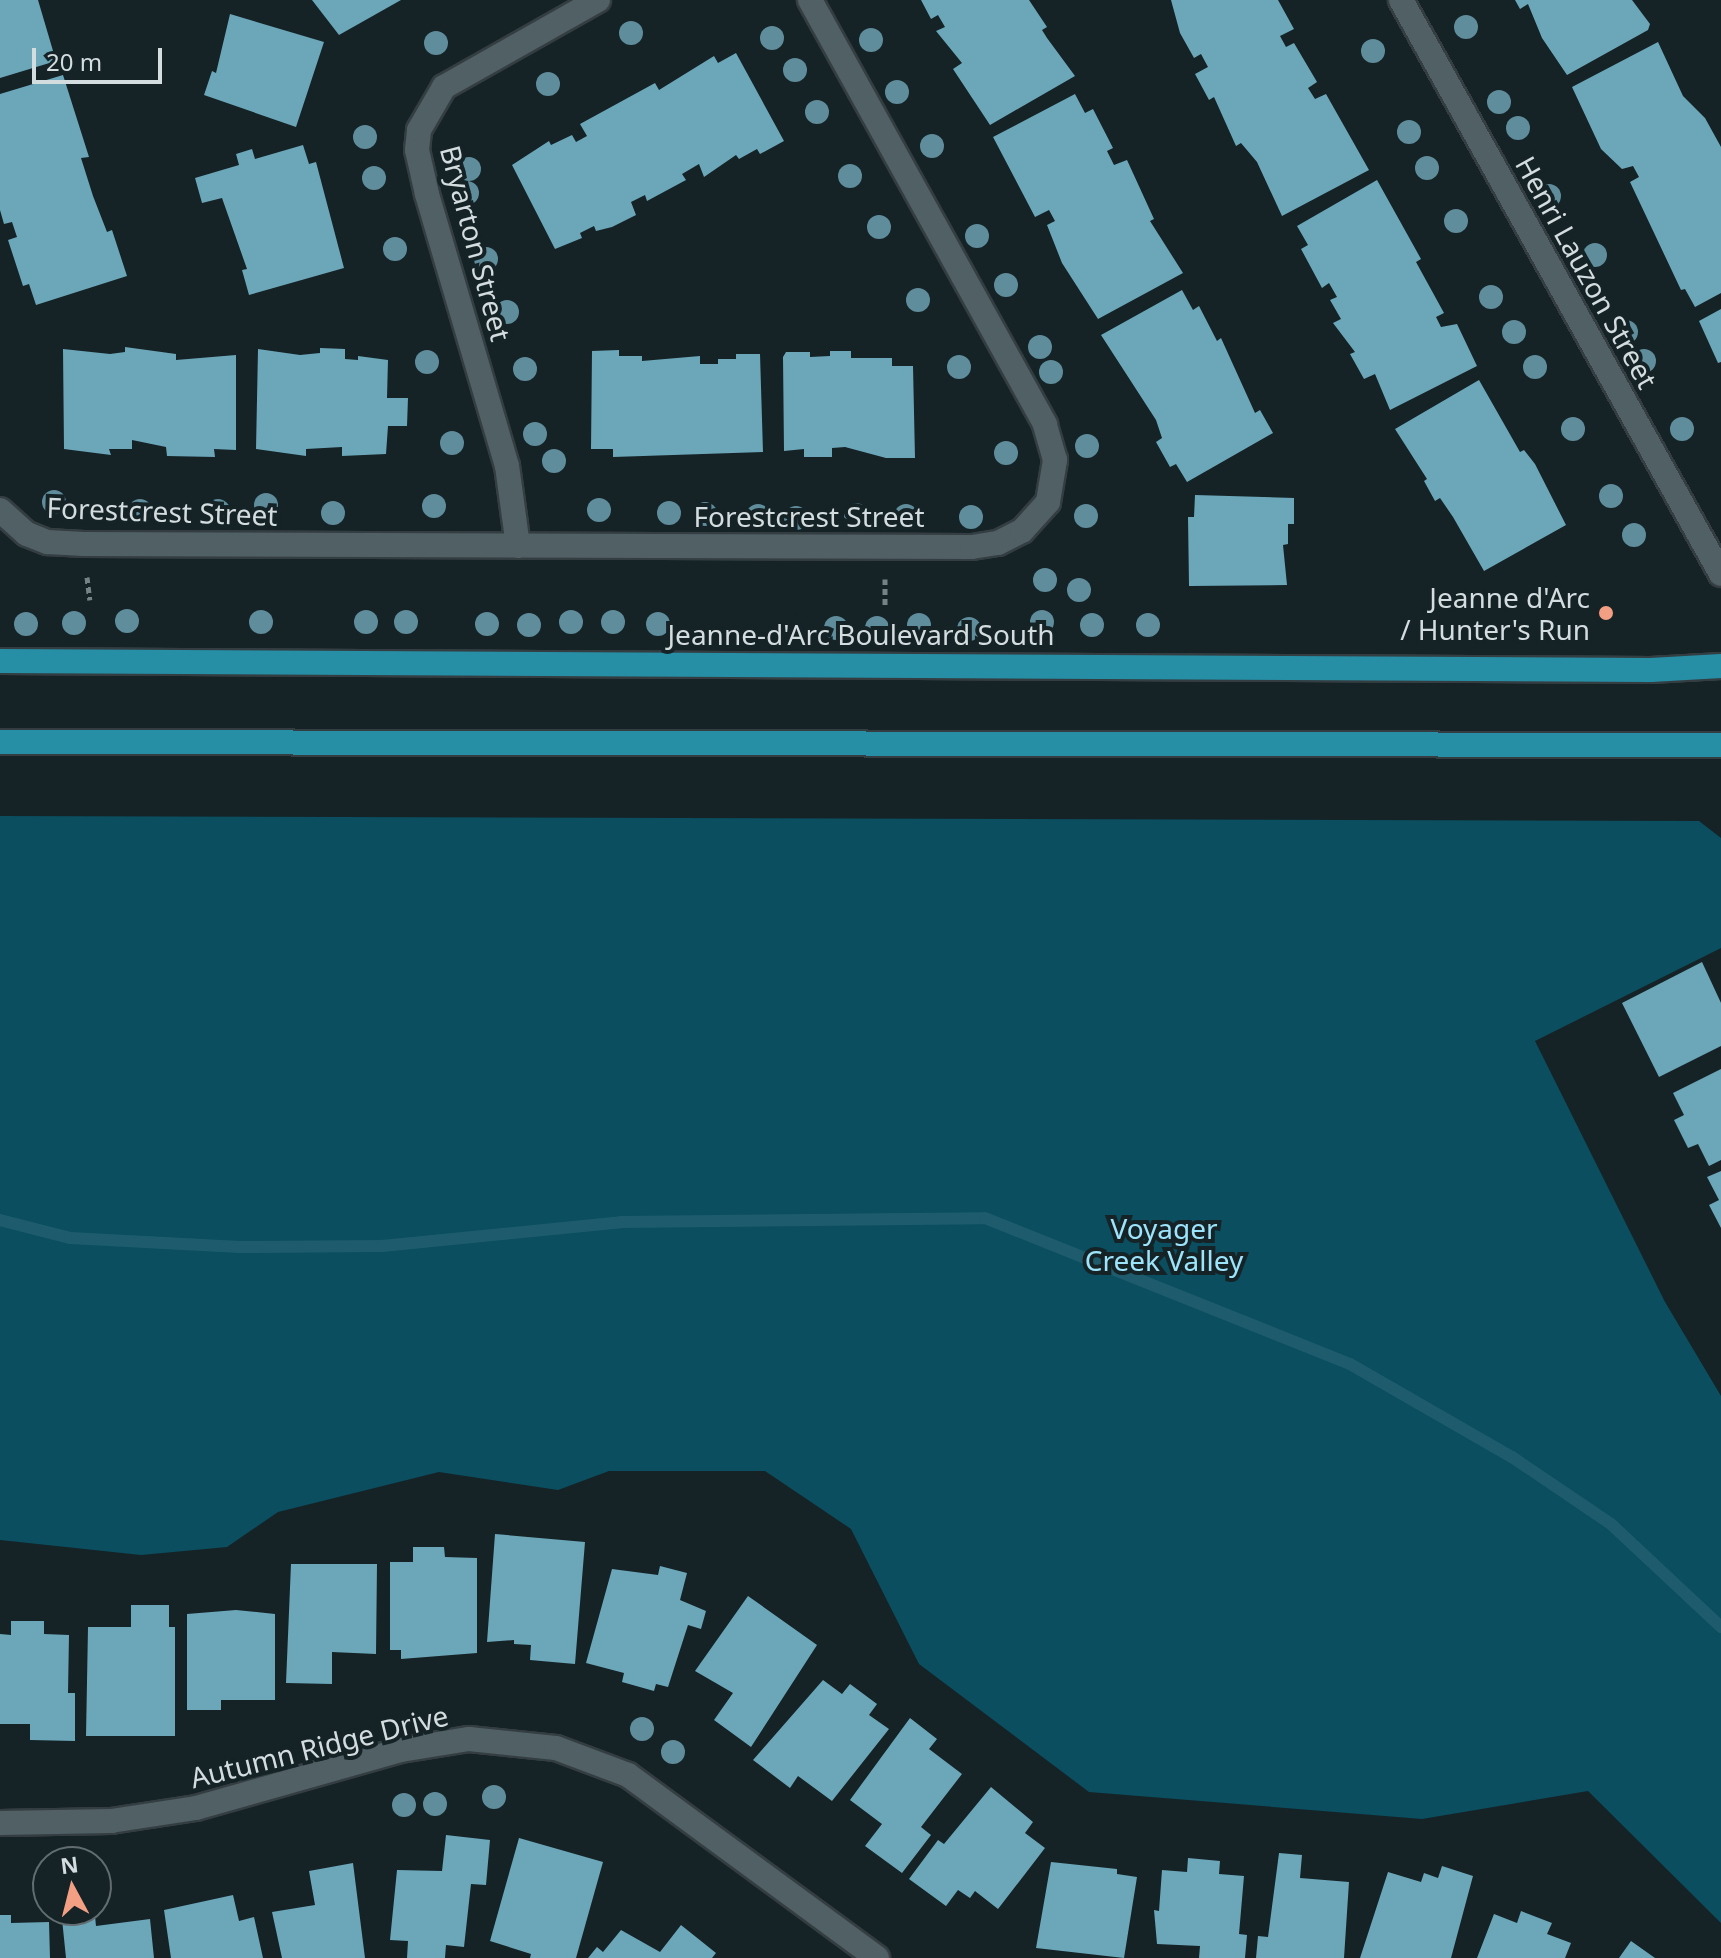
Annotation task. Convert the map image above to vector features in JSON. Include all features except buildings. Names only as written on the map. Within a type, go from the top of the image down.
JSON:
[{"type":"main road","name":"Jeanne-d'Arc Boulevard South","points":[[0,661],[1635,670],[1721,666]]},
{"type":"main road","points":[[0,742],[1721,745]]},
{"type":"street","name":"Bryarton Street","points":[[518,546],[507,466],[427,194],[417,150],[419,130],[444,87],[598,0]]},
{"type":"street","name":"Forestcrest Street","points":[[0,510],[9,523],[47,542],[972,547],[998,543],[1022,531],[1048,502],[1055,460],[1045,424],[810,0]]},
{"type":"street","name":"Henri Lauzon Street","points":[[1401,0],[1721,574]]},
{"type":"street","name":"Autumn Ridge Drive","points":[[0,1823],[111,1821],[196,1808],[401,1750],[469,1739],[556,1748],[628,1775],[877,1958]]},
{"type":"green space","name":"Voyager Creek Valley","points":[[0,816],[1699,821],[1721,838],[1721,948],[1535,1041],[1665,1302],[1721,1396],[1721,1923],[1588,1791],[1422,1819],[1089,1792],[919,1664],[851,1529],[765,1471],[609,1471],[558,1490],[439,1472],[278,1512],[227,1547],[141,1555],[0,1540]]},
{"type":"waterway","points":[[0,1220],[70,1238],[240,1247],[382,1246],[621,1222],[985,1218],[1350,1364],[1512,1457],[1611,1524],[1721,1627]]},
{"type":"place","name":"Jeanne d'Arc / Hunter's Run","points":[[1606,613]]}]
